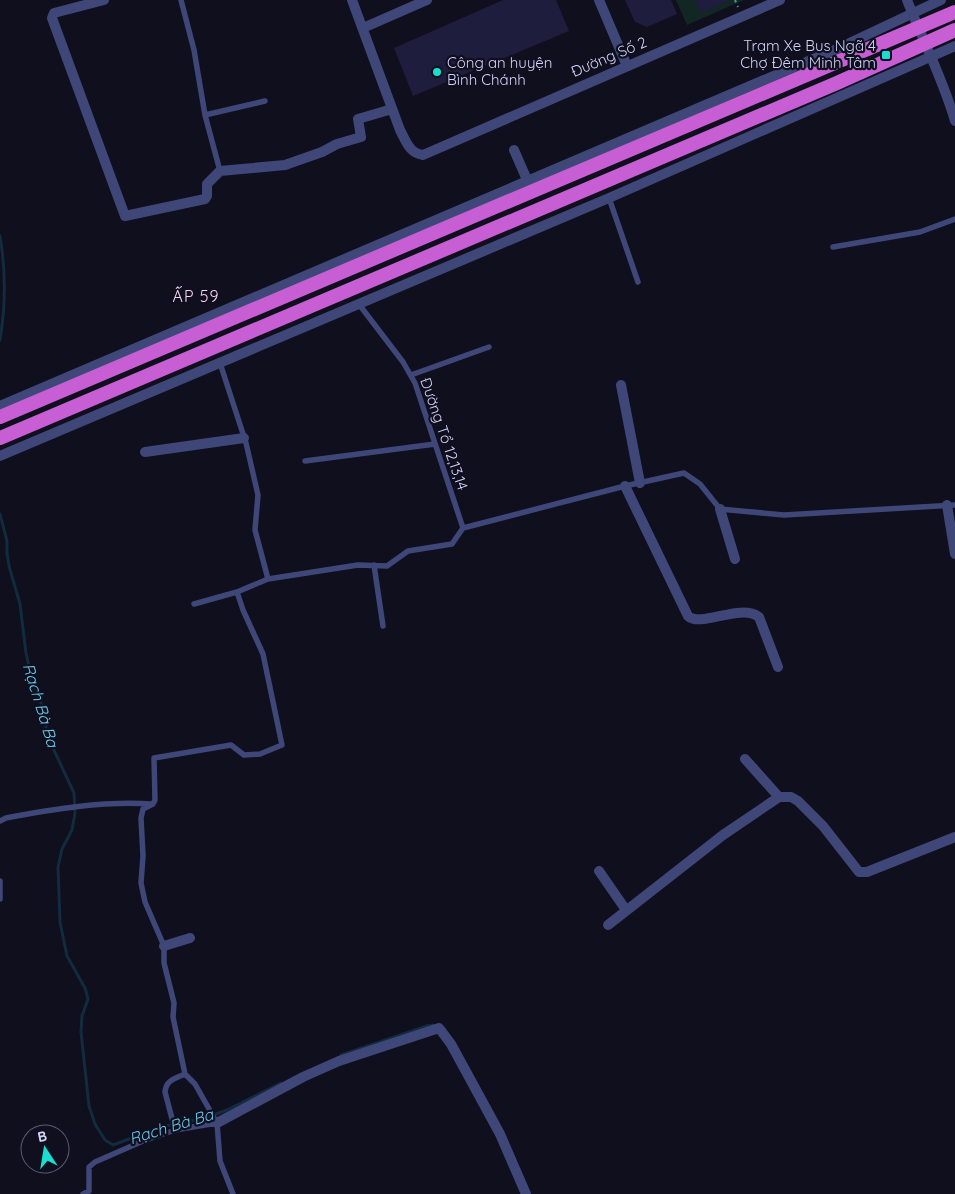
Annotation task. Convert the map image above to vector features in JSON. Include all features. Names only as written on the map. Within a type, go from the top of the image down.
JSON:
[{"type":"highway","points":[[0,416],[955,12]]},
{"type":"highway","points":[[0,438],[837,83],[955,30]]},
{"type":"street","points":[[104,0],[54,13],[52,18],[123,213],[128,216],[205,199],[208,182],[220,171],[285,165],[360,137],[358,119],[392,109],[352,0]]},
{"type":"street","points":[[363,28],[427,0]]},
{"type":"street","points":[[599,0],[627,66]]},
{"type":"street","name":"Đường Số 2","points":[[392,109],[400,130],[410,148],[415,154],[423,155],[780,0]]},
{"type":"street","points":[[907,0],[932,56],[955,121]]},
{"type":"street","points":[[0,406],[839,48],[941,0]]},
{"type":"street","points":[[0,456],[609,198],[955,46]]},
{"type":"street","points":[[514,150],[528,182]]},
{"type":"street","points":[[622,385],[640,483]]},
{"type":"street","points":[[145,452],[244,438]]},
{"type":"street","points":[[625,486],[688,616],[691,619],[700,620],[745,612],[756,615],[759,617],[778,667]]},
{"type":"street","points":[[951,505],[955,554]]},
{"type":"street","points":[[720,509],[735,559]]},
{"type":"street","points":[[744,759],[779,797]]},
{"type":"street","points":[[608,925],[737,824],[779,797],[791,797],[798,801],[822,826],[859,872],[867,872],[955,837]]},
{"type":"street","points":[[599,871],[626,910]]},
{"type":"street","points":[[164,946],[190,938]]},
{"type":"street","points":[[217,1123],[321,1069],[439,1028],[451,1044],[500,1134],[526,1194]]},
{"type":"lane","points":[[181,0],[194,50],[205,115],[220,171]]},
{"type":"lane","points":[[205,115],[266,100]]},
{"type":"lane","points":[[609,198],[638,282]]},
{"type":"lane","points":[[833,247],[920,232],[955,219]]},
{"type":"lane","name":"Đường Tổ 12,13,14","points":[[358,303],[403,362],[415,383],[464,528]]},
{"type":"lane","points":[[411,375],[489,347]]},
{"type":"lane","points":[[220,363],[244,438],[258,495],[255,530],[268,579]]},
{"type":"lane","points":[[305,461],[435,444]]},
{"type":"lane","points":[[194,604],[237,592],[268,579],[358,565],[387,566],[408,551],[452,544],[464,528],[625,486],[684,473],[700,484],[720,509],[784,515],[951,505]]},
{"type":"lane","points":[[374,565],[383,626]]},
{"type":"lane","points":[[233,1194],[220,1161],[217,1123],[195,1084],[185,1074],[173,1017],[174,1003],[164,963],[164,946],[145,902],[141,883],[143,856],[141,818],[142,809],[153,804],[156,800],[154,758],[232,745],[244,755],[260,754],[282,745],[263,654],[237,592]]},
{"type":"lane","points":[[0,821],[6,818],[68,808],[131,803],[153,804]]},
{"type":"lane","points":[[0,881],[0,899]]},
{"type":"lane","points":[[175,1130],[165,1087],[172,1080],[185,1074]]},
{"type":"lane","points":[[83,1194],[89,1191],[89,1168],[95,1162],[143,1141],[175,1130],[217,1123]]},
{"type":"green space","points":[[676,0],[744,0],[687,25]]},
{"type":"building","name":"Công an huyện Bình Chánh","points":[[503,0],[556,0],[569,31],[413,96],[394,48]]},
{"type":"building","points":[[625,0],[671,0],[677,14],[647,27],[635,22]]},
{"type":"building","points":[[695,0],[730,0],[701,13]]},
{"type":"waterway","name":"Rạch Bà Ba","points":[[0,236],[4,288],[0,340]]},
{"type":"waterway","name":"Rạch Bà Ba","points":[[0,514],[7,541],[9,566],[20,604],[26,653],[32,679],[43,709],[46,733],[74,793],[75,813],[72,830],[62,849],[58,867],[60,922],[67,956],[85,988],[88,999],[82,1016],[81,1032],[89,1106],[95,1124],[105,1140],[113,1145],[161,1127],[205,1118],[227,1110],[281,1083]]},
{"type":"waterway","name":"Rạch Bà Ba","points":[[341,1055],[433,1025]]},
{"type":"place","name":"Trạm Xe Bus Ngã 4 Chợ Đêm Minh Tâm","points":[[886,55]]},
{"type":"place","name":"Công an huyện Bình Chánh","points":[[437,72]]},
{"type":"district","name":"ẤP 59","points":[[196,296]]}]
